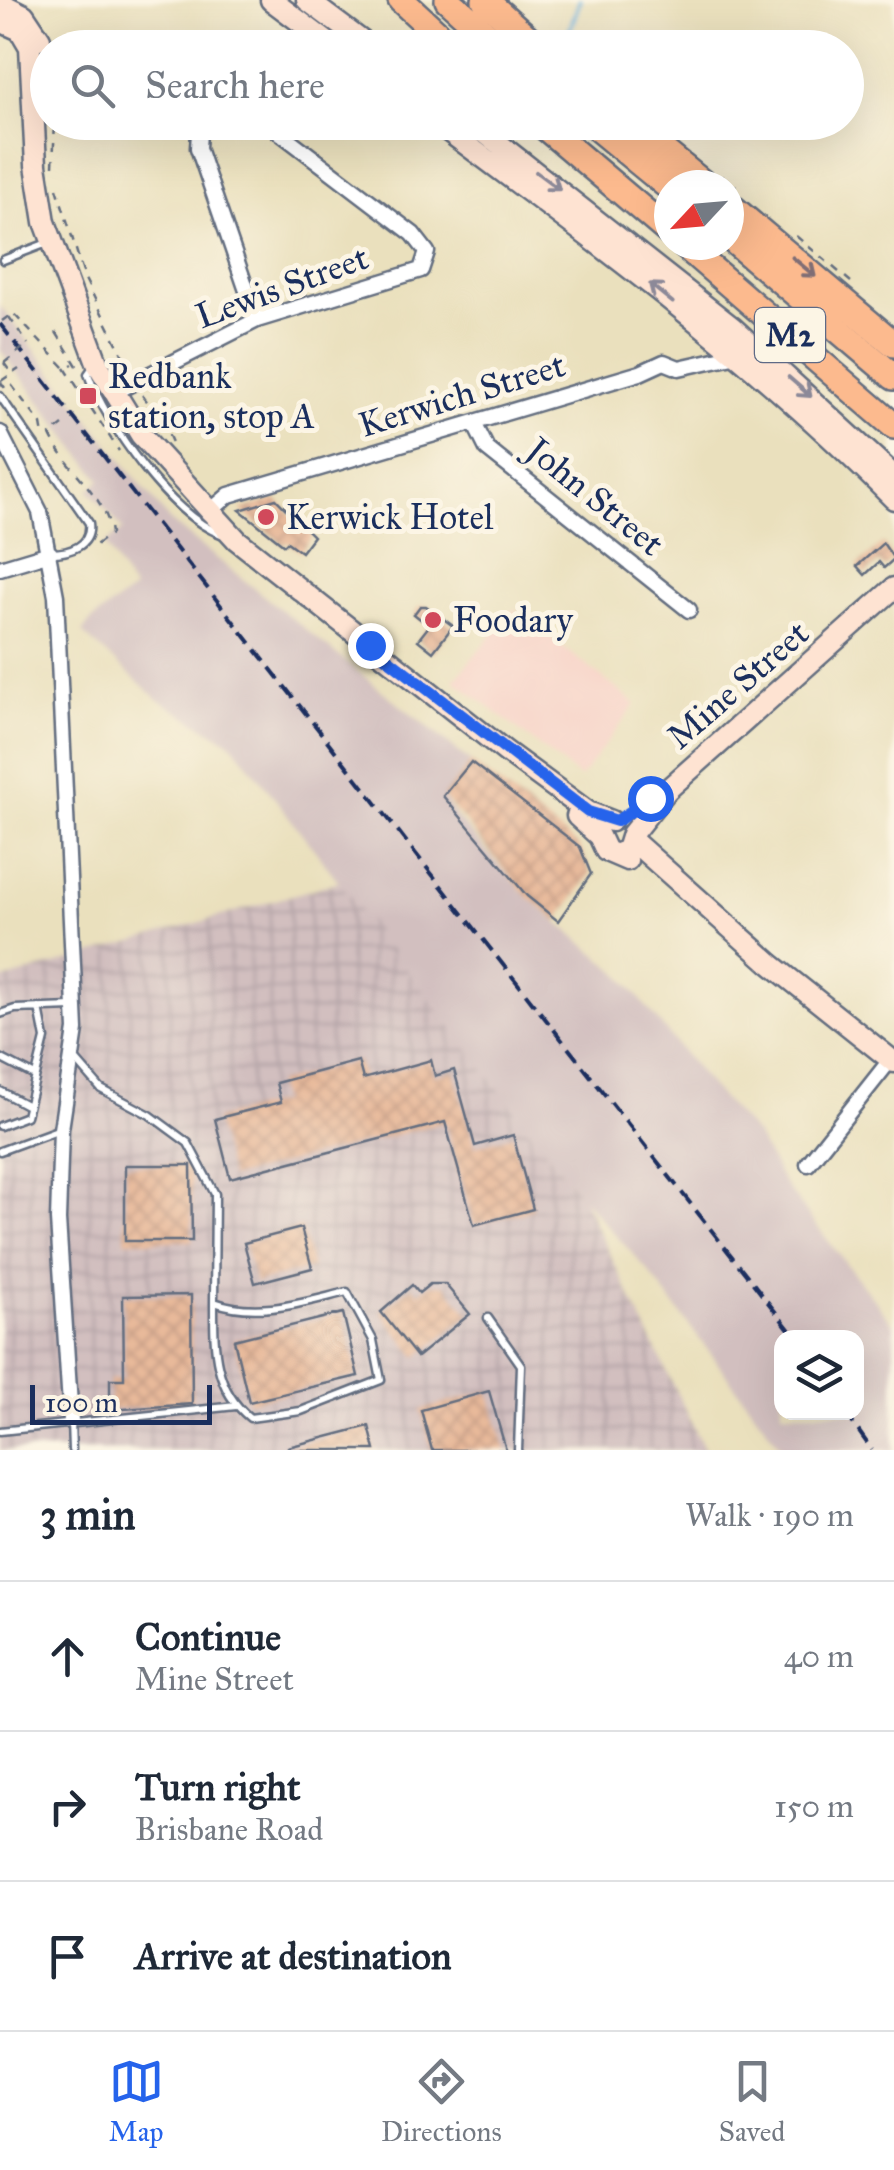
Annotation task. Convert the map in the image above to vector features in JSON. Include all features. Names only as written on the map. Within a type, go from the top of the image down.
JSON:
[{"type":"highway","points":[[401,0],[434,30]]},
{"type":"highway","points":[[448,0],[481,30]]},
{"type":"highway","points":[[484,0],[518,30]]},
{"type":"highway","points":[[560,140],[654,219]]},
{"type":"highway","points":[[612,140],[654,175]]},
{"type":"highway","points":[[650,140],[686,170]]},
{"type":"highway","points":[[744,218],[894,344]]},
{"type":"highway","name":"M2","points":[[744,250],[894,377]]},
{"type":"highway","name":"M2","points":[[701,260],[894,426]]},
{"type":"main road","points":[[271,0],[311,30]]},
{"type":"main road","points":[[307,0],[346,30]]},
{"type":"main road","points":[[0,3],[24,15],[34,30]]},
{"type":"main road","points":[[0,22],[15,26],[28,40],[30,63]]},
{"type":"main road","points":[[36,140],[39,191],[93,371],[154,453],[208,513],[236,540],[505,751],[618,834],[892,1060]]},
{"type":"main road","points":[[460,140],[737,354],[894,499]]},
{"type":"main road","points":[[493,140],[718,316],[894,476]]},
{"type":"main road","name":"Mine Street","points":[[618,834],[894,588]]},
{"type":"main road","name":"Mine Street","points":[[852,629],[894,606]]},
{"type":"street","points":[[198,140],[256,320]]},
{"type":"street","name":"Lewis Street","points":[[113,393],[256,320],[421,270],[427,252],[413,234],[290,140]]},
{"type":"street","name":"Kerwich Street","points":[[208,513],[229,495],[640,374],[664,362],[678,368],[737,354]]},
{"type":"street","name":"John Street","points":[[474,423],[487,449],[689,610]]},
{"type":"street","points":[[0,433],[33,494],[50,553],[58,632],[75,1008],[74,1058],[61,1128],[58,1220],[71,1421]]},
{"type":"street","points":[[0,568],[50,553]]},
{"type":"street","points":[[808,1164],[892,1060]]},
{"type":"lane","points":[[3,260],[52,242]]},
{"type":"lane","points":[[93,371],[118,428],[168,493],[198,524],[236,540]]},
{"type":"lane","points":[[4,398],[89,523],[89,536],[82,545],[50,553]]},
{"type":"lane","points":[[0,1126],[24,1118],[28,1106],[45,1039],[39,1008]]},
{"type":"lane","points":[[0,1014],[75,1008]]},
{"type":"lane","points":[[0,1058],[36,1076]]},
{"type":"lane","points":[[74,1058],[101,1089],[188,1143],[215,1194],[214,1302],[214,1344],[228,1400],[250,1418],[301,1411],[381,1380],[376,1353],[348,1292],[268,1308],[237,1310],[214,1302]]},
{"type":"lane","points":[[0,1091],[28,1106]]},
{"type":"lane","points":[[0,1151],[61,1128]]},
{"type":"lane","points":[[488,1318],[521,1364],[518,1450]]},
{"type":"lane","points":[[0,1431],[236,1406]]},
{"type":"lane","points":[[71,1421],[72,1450]]},
{"type":"path","points":[[54,175],[55,140]]},
{"type":"path","points":[[54,182],[85,278],[131,374]]},
{"type":"path","points":[[2,321],[12,313],[65,368],[73,364]]},
{"type":"path","points":[[8,316],[28,344],[4,363],[12,374]]},
{"type":"path","points":[[56,332],[73,364],[93,371]]},
{"type":"path","points":[[19,368],[0,382],[4,388],[10,383],[42,424],[42,435]]},
{"type":"path","points":[[138,387],[162,420],[178,458]]},
{"type":"path","points":[[4,398],[24,401]]},
{"type":"path","points":[[16,410],[32,412]]},
{"type":"path","points":[[33,435],[50,434]]},
{"type":"shaded area","points":[[0,306],[169,520],[471,762],[443,796],[456,817],[527,896],[620,974],[711,1087],[756,1135],[784,1184],[894,1325],[894,1450],[783,1450],[649,1272],[583,1199],[233,744],[159,700],[82,633],[91,621],[133,590],[105,544],[123,530],[89,490],[101,480],[0,350]]},
{"type":"shaded area","points":[[514,609],[636,704],[580,778],[454,680]]},
{"type":"shaded area","points":[[340,881],[583,1199],[705,1450],[0,1450],[0,981]]},
{"type":"building","points":[[276,499],[313,536],[301,552],[287,542],[284,545],[240,510]]},
{"type":"building","points":[[883,543],[894,559],[884,568],[879,562],[865,575],[857,566]]},
{"type":"building","name":"Foodary","points":[[420,606],[426,606],[453,626],[433,652],[418,640],[429,626],[414,614]]},
{"type":"building","points":[[471,762],[580,847],[591,874],[558,921],[527,896],[443,796]]},
{"type":"building","points":[[431,1060],[435,1076],[454,1070],[475,1146],[513,1135],[533,1209],[474,1225],[445,1122],[230,1178],[215,1119],[281,1102],[276,1083],[358,1061],[363,1079]]},
{"type":"building","points":[[125,1165],[191,1165],[192,1241],[125,1241]]},
{"type":"building","points":[[301,1228],[312,1268],[255,1283],[244,1243]]},
{"type":"building","points":[[430,1284],[445,1284],[470,1314],[417,1357],[381,1312],[412,1285],[419,1293]]},
{"type":"building","points":[[191,1295],[192,1404],[110,1410],[110,1379],[124,1379],[123,1296]]},
{"type":"building","points":[[343,1313],[358,1376],[249,1402],[234,1340]]},
{"type":"building","points":[[489,1391],[506,1450],[432,1450],[421,1410]]},
{"type":"building","points":[[369,1426],[375,1450],[288,1450],[288,1447]]},
{"type":"waterway","points":[[570,30],[580,0]]},
{"type":"railway","points":[[0,324],[790,1330]]},
{"type":"railway","points":[[851,1420],[872,1450]]},
{"type":"place","name":"Redbank station, stop A","points":[[88,396]]},
{"type":"place","name":"Kerwick Hotel","points":[[266,517]]},
{"type":"place","name":"Foodary","points":[[433,620]]},
{"type":"route","points":[[370,645],[588,812],[617,821],[650,798]]}]
